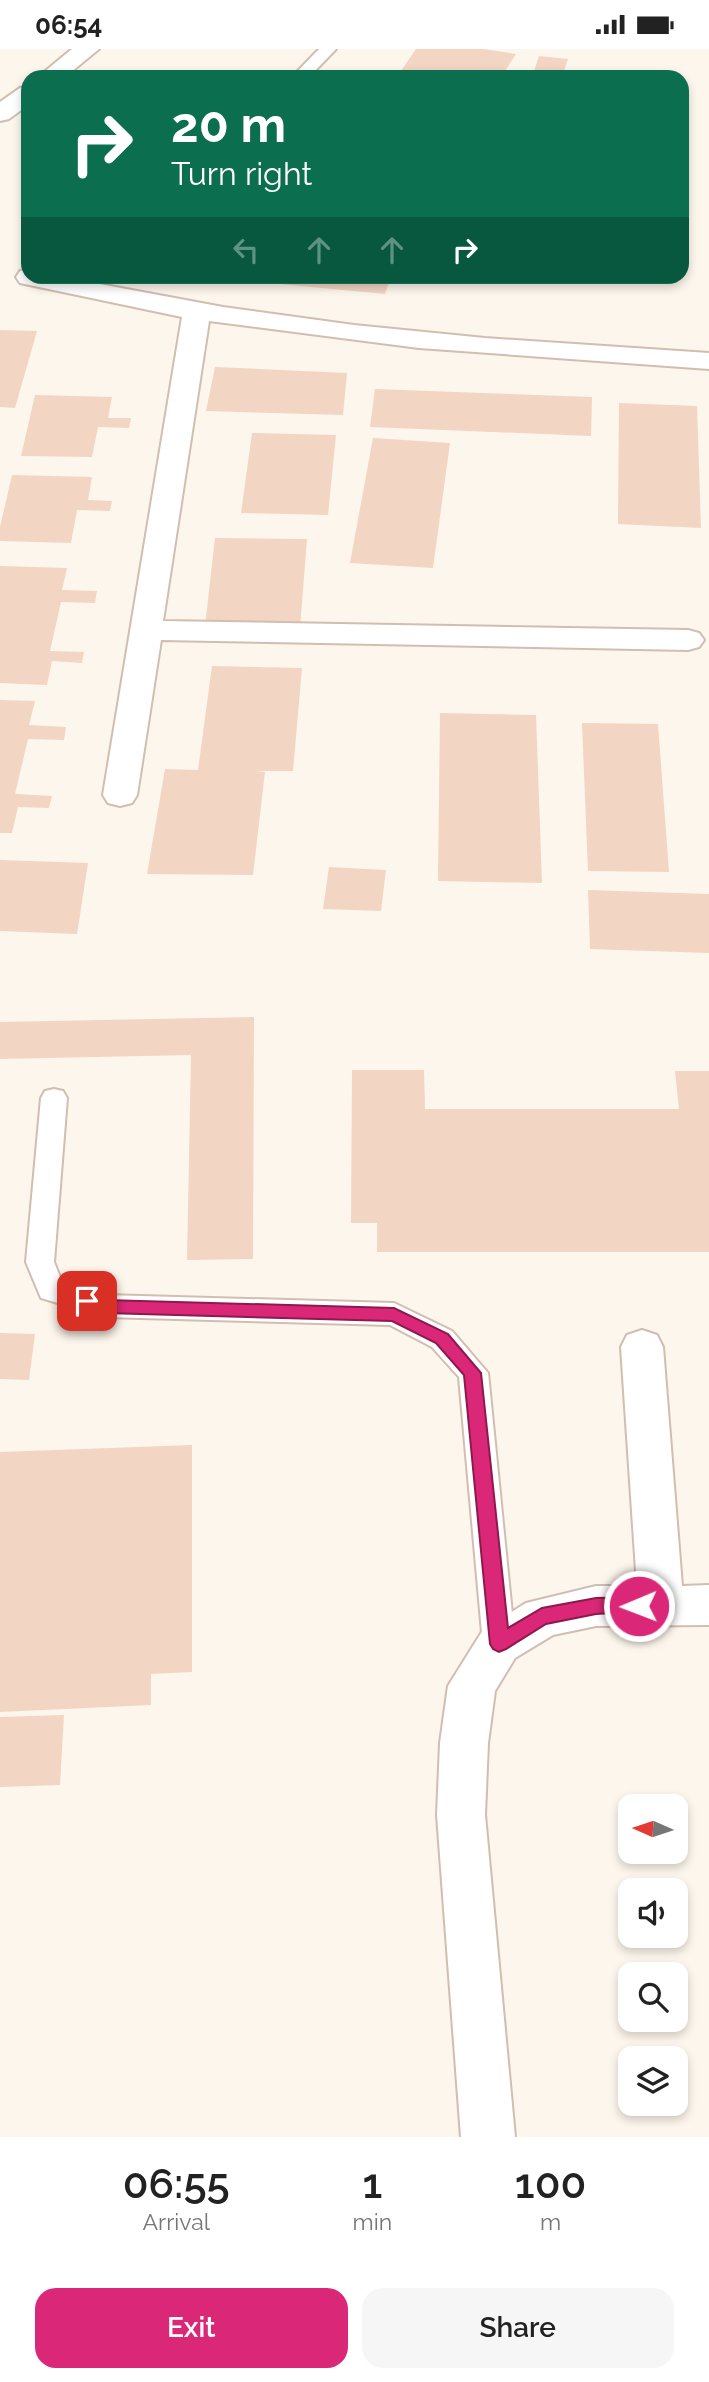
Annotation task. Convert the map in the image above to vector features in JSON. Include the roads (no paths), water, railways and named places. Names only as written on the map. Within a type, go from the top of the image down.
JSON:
[{"type":"street","points":[[59,70],[87,49]]},
{"type":"street","points":[[67,284],[197,310],[448,344],[709,361]]},
{"type":"street","points":[[120,795],[197,310]]},
{"type":"street","points":[[146,630],[688,640]]},
{"type":"street","points":[[642,1347],[660,1605]]},
{"type":"street","points":[[488,2137],[461,1815],[464,1742],[472,1686],[499,1644],[542,1617],[596,1606],[709,1605]]},
{"type":"lane","points":[[307,70],[328,49]]},
{"type":"lane","points":[[54,1097],[40,1262],[51,1290],[105,1306],[394,1314],[442,1339],[473,1373],[499,1644]]}]
